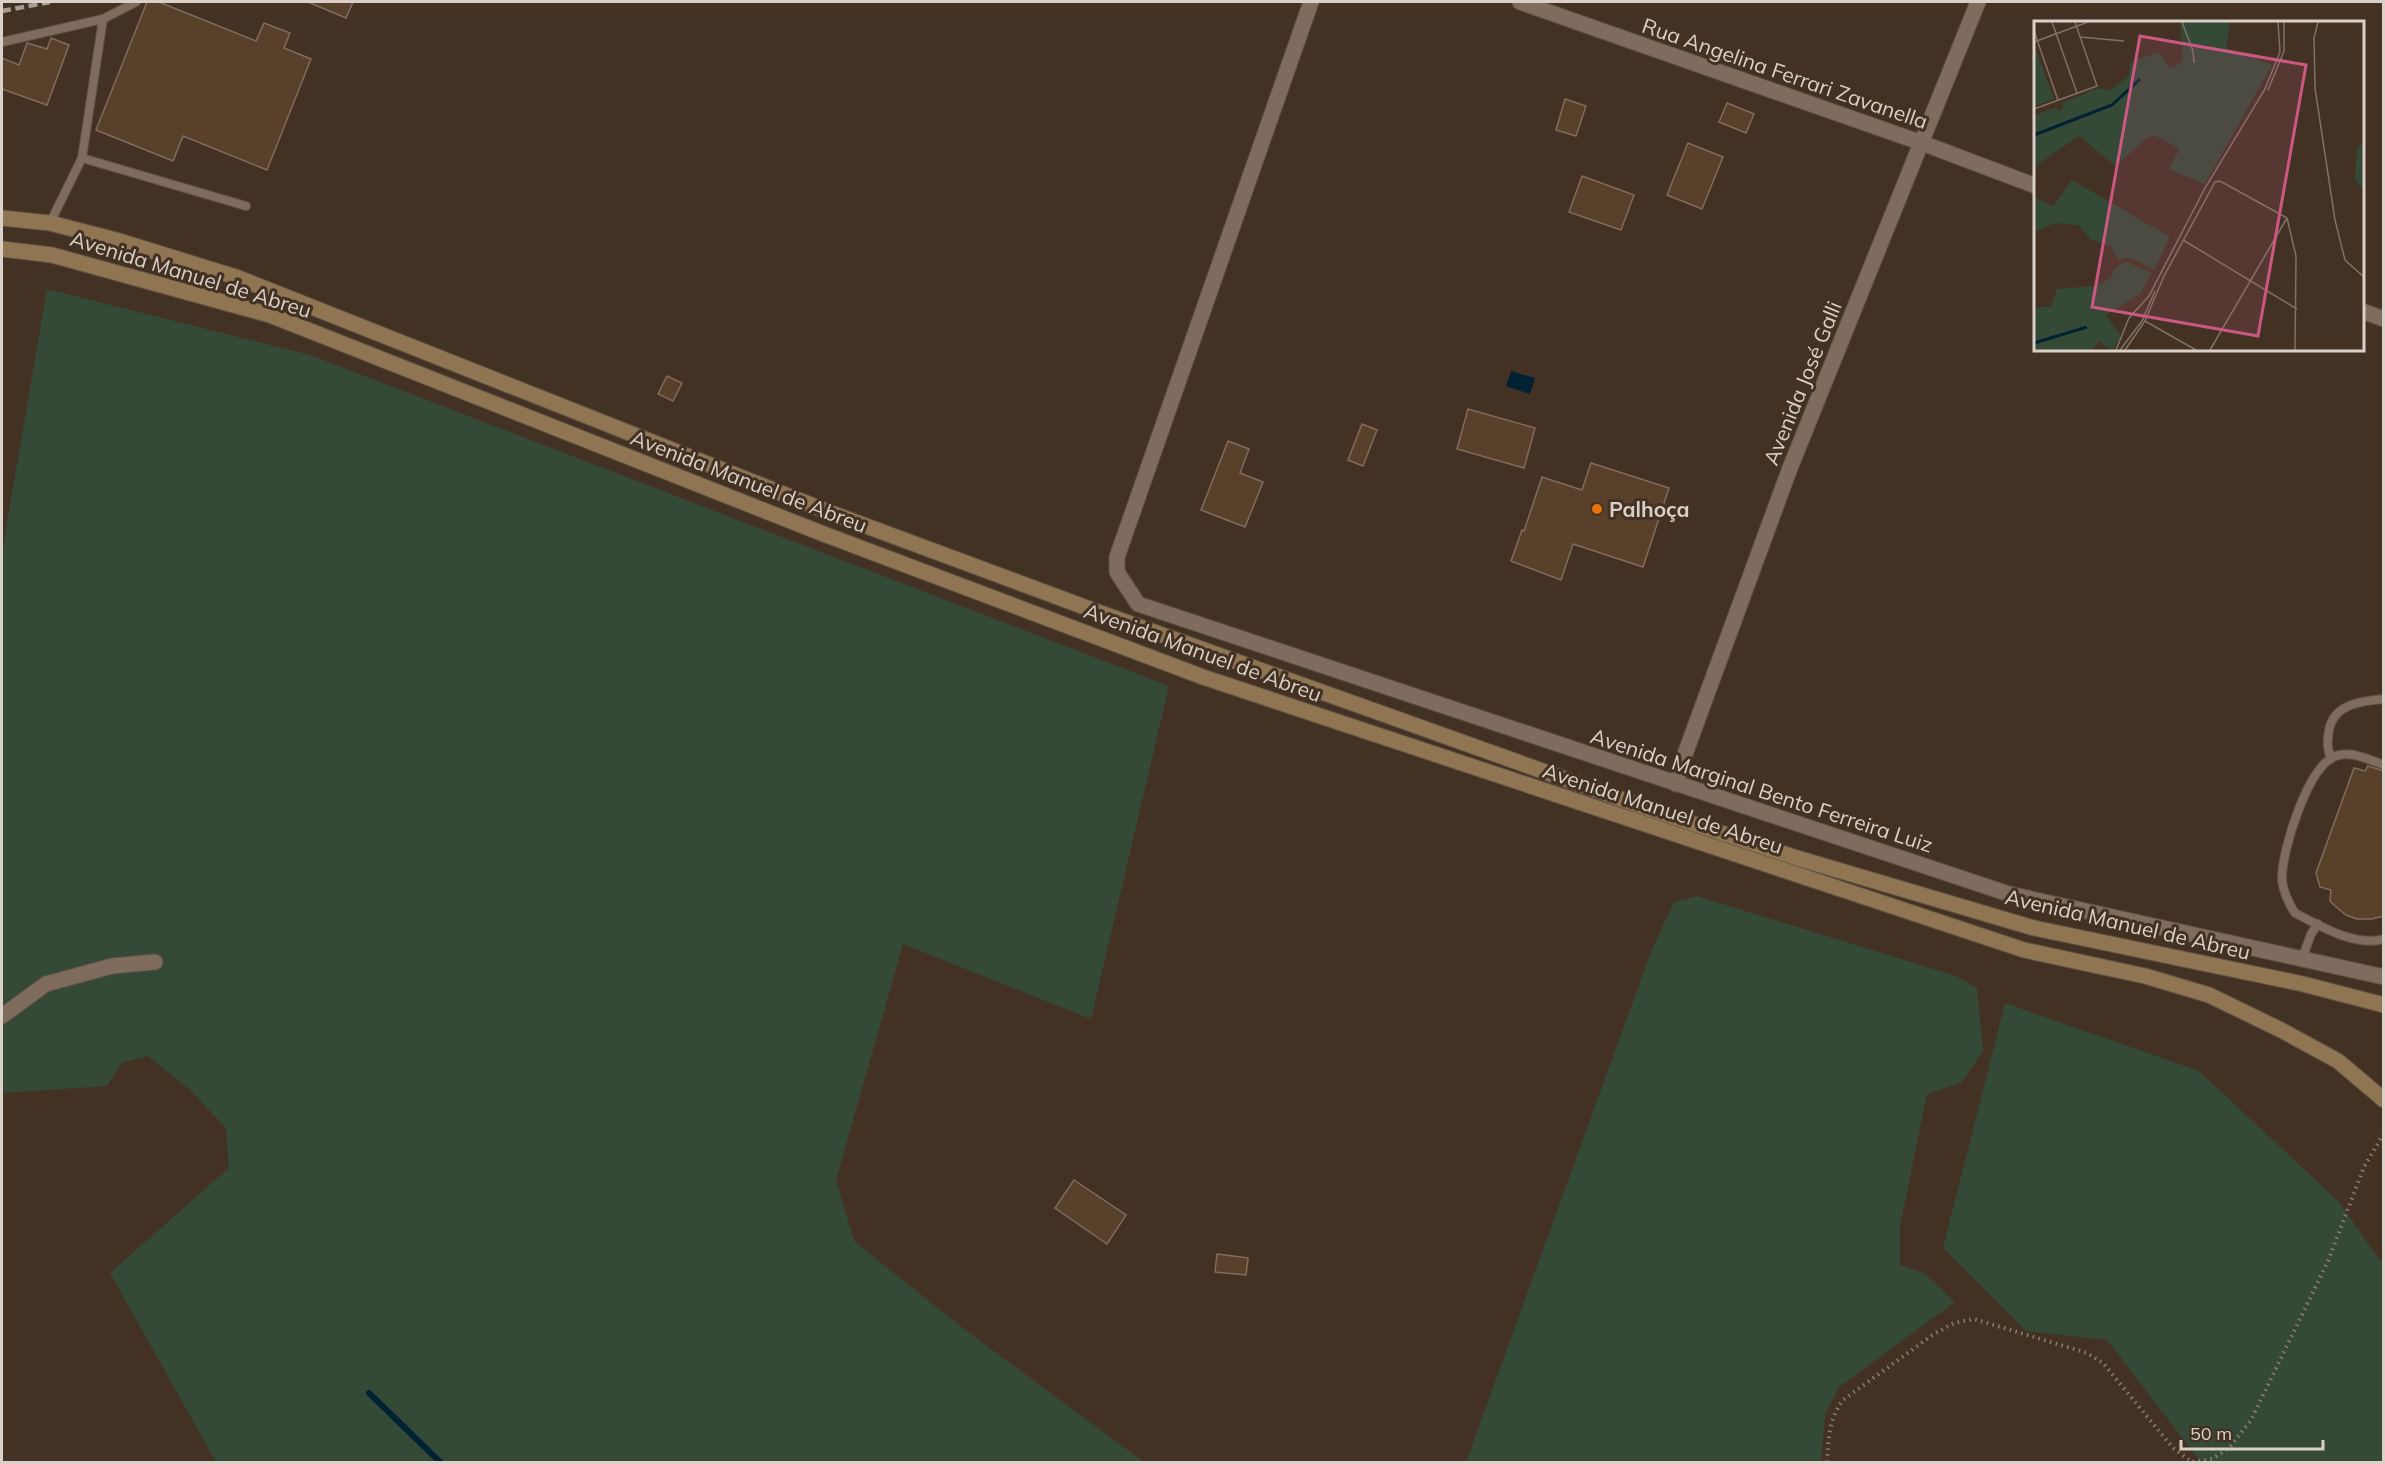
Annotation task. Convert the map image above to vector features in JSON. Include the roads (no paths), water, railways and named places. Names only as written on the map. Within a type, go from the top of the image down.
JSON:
[{"type":"main road","name":"Avenida Manuel de Abreu","points":[[2,218],[50,223],[116,240],[236,277],[834,514],[1098,612],[1646,808],[1797,858],[2034,928],[2302,984],[2384,1005]]},
{"type":"main road","name":"Avenida Manuel de Abreu","points":[[2,249],[52,255],[270,315],[820,533],[1203,677],[2024,950],[2145,976],[2210,995],[2338,1061],[2384,1100]]},
{"type":"street","name":"Avenida Marginal Bento Ferreira Luiz","points":[[1311,2],[1117,558],[1117,572],[1138,604],[2009,894],[2384,977]]},
{"type":"street","name":"Rua Angelina Ferrari Zavanella","points":[[1520,2],[1922,143],[2034,185]]},
{"type":"street","name":"Avenida José Galli","points":[[1676,784],[1790,468],[1978,2]]},
{"type":"street","points":[[2364,312],[2384,319]]},
{"type":"street","points":[[2,1016],[46,984],[112,966],[155,962]]},
{"type":"lane","points":[[2,42],[103,19],[136,2]]},
{"type":"lane","points":[[50,223],[82,158],[103,19]]},
{"type":"lane","points":[[82,158],[246,206]]},
{"type":"lane","points":[[2331,759],[2326,747],[2330,725],[2337,712],[2348,705],[2384,699]]},
{"type":"lane","points":[[2384,765],[2349,754],[2331,759],[2315,776],[2299,811],[2287,850],[2282,880],[2290,906],[2295,913],[2348,938],[2384,939]]},
{"type":"lane","points":[[2302,959],[2311,934],[2318,924]]},
{"type":"water","points":[[1511,371],[1535,378],[1530,394],[1506,386]]},
{"type":"waterway","points":[[369,1393],[440,1462]]},
{"type":"railway","points":[[2,11],[50,2]]},
{"type":"place","name":"Palhoça","points":[[1597,509]]}]
